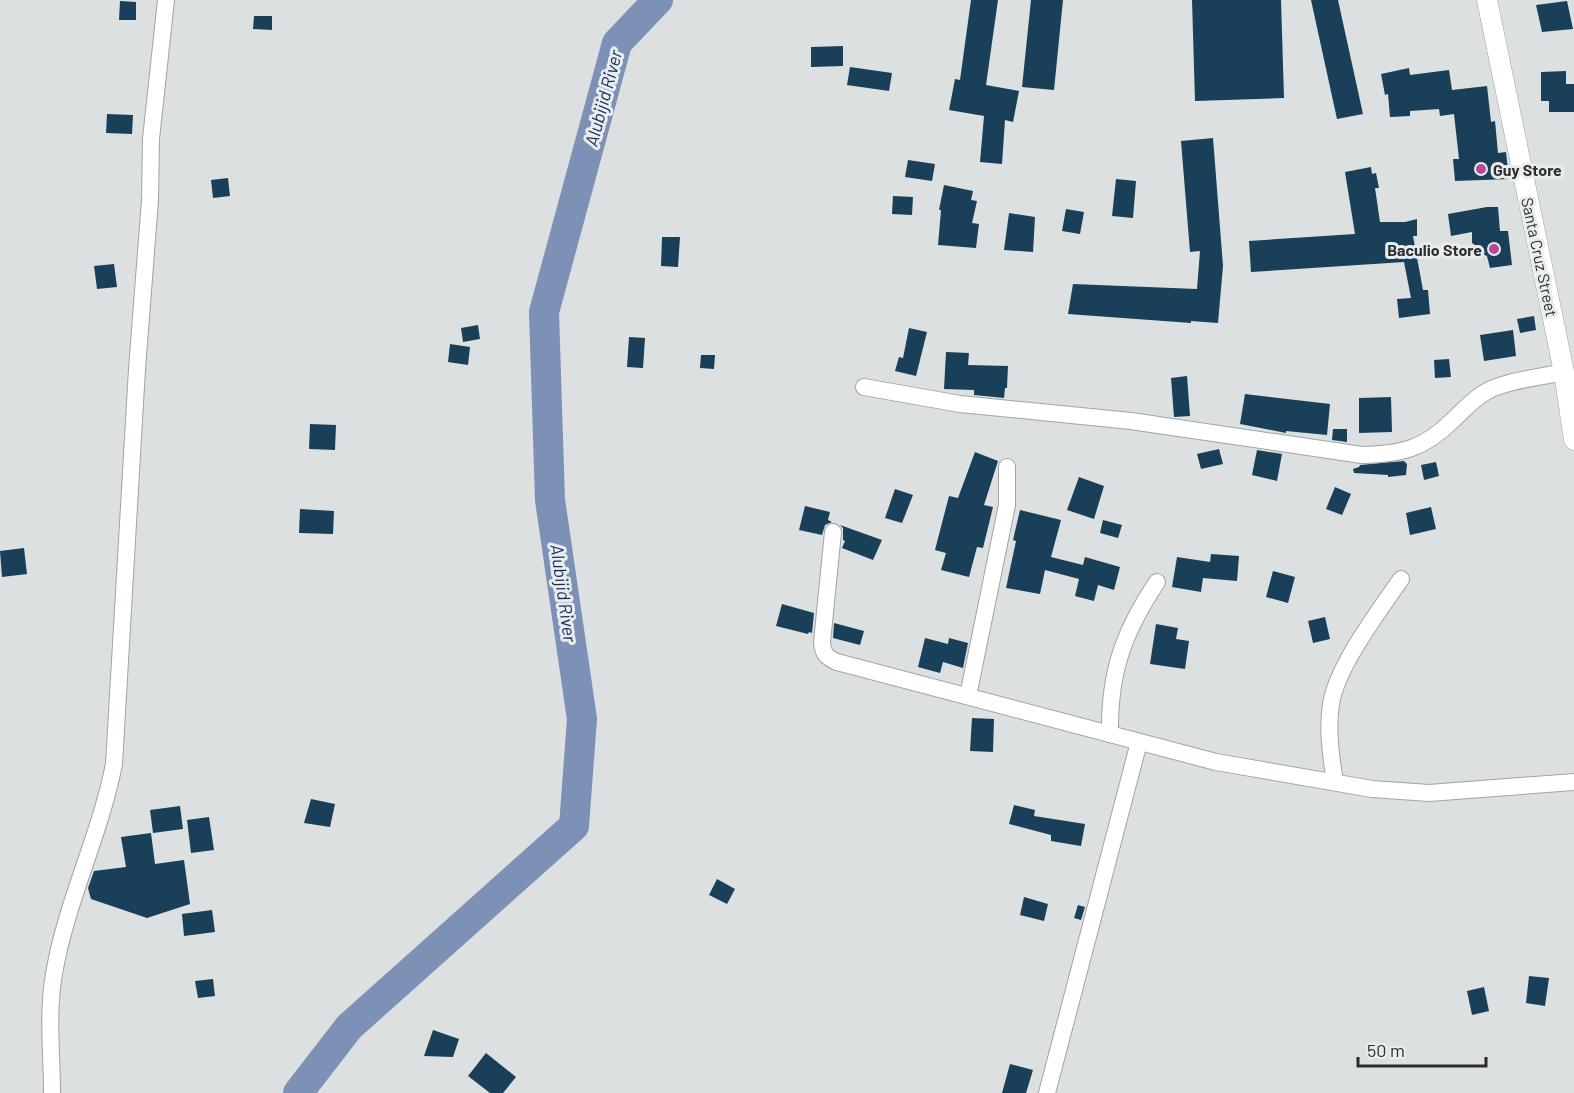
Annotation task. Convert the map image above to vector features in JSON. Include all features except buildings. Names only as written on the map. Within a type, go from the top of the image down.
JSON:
[{"type":"street","points":[[52,1093],[51,1002],[54,974],[76,889],[94,841],[114,764],[137,369],[150,200],[151,139],[166,0]]},
{"type":"street","name":"Santa Cruz Street","points":[[1487,0],[1564,372],[1574,440]]},
{"type":"street","points":[[864,387],[960,404],[1131,421],[1351,453],[1384,454],[1400,452],[1426,443],[1439,434],[1483,393],[1494,388],[1564,372]]},
{"type":"street","points":[[968,696],[1007,505],[1007,467]]},
{"type":"street","points":[[833,532],[822,642],[823,652],[837,662],[1216,762],[1372,789],[1429,793],[1574,782]]},
{"type":"street","points":[[1335,782],[1330,752],[1331,705],[1335,687],[1368,626],[1401,579]]},
{"type":"street","points":[[1110,734],[1112,688],[1128,630],[1156,582]]},
{"type":"street","points":[[1047,1093],[1138,742]]},
{"type":"waterway","name":"Alubijid River","points":[[298,1093],[349,1027],[574,826],[582,719],[550,500],[544,312],[617,43],[658,0]]},
{"type":"place","name":"Guy Store","points":[[1481,169]]},
{"type":"place","name":"Baculio Store","points":[[1494,249]]}]
